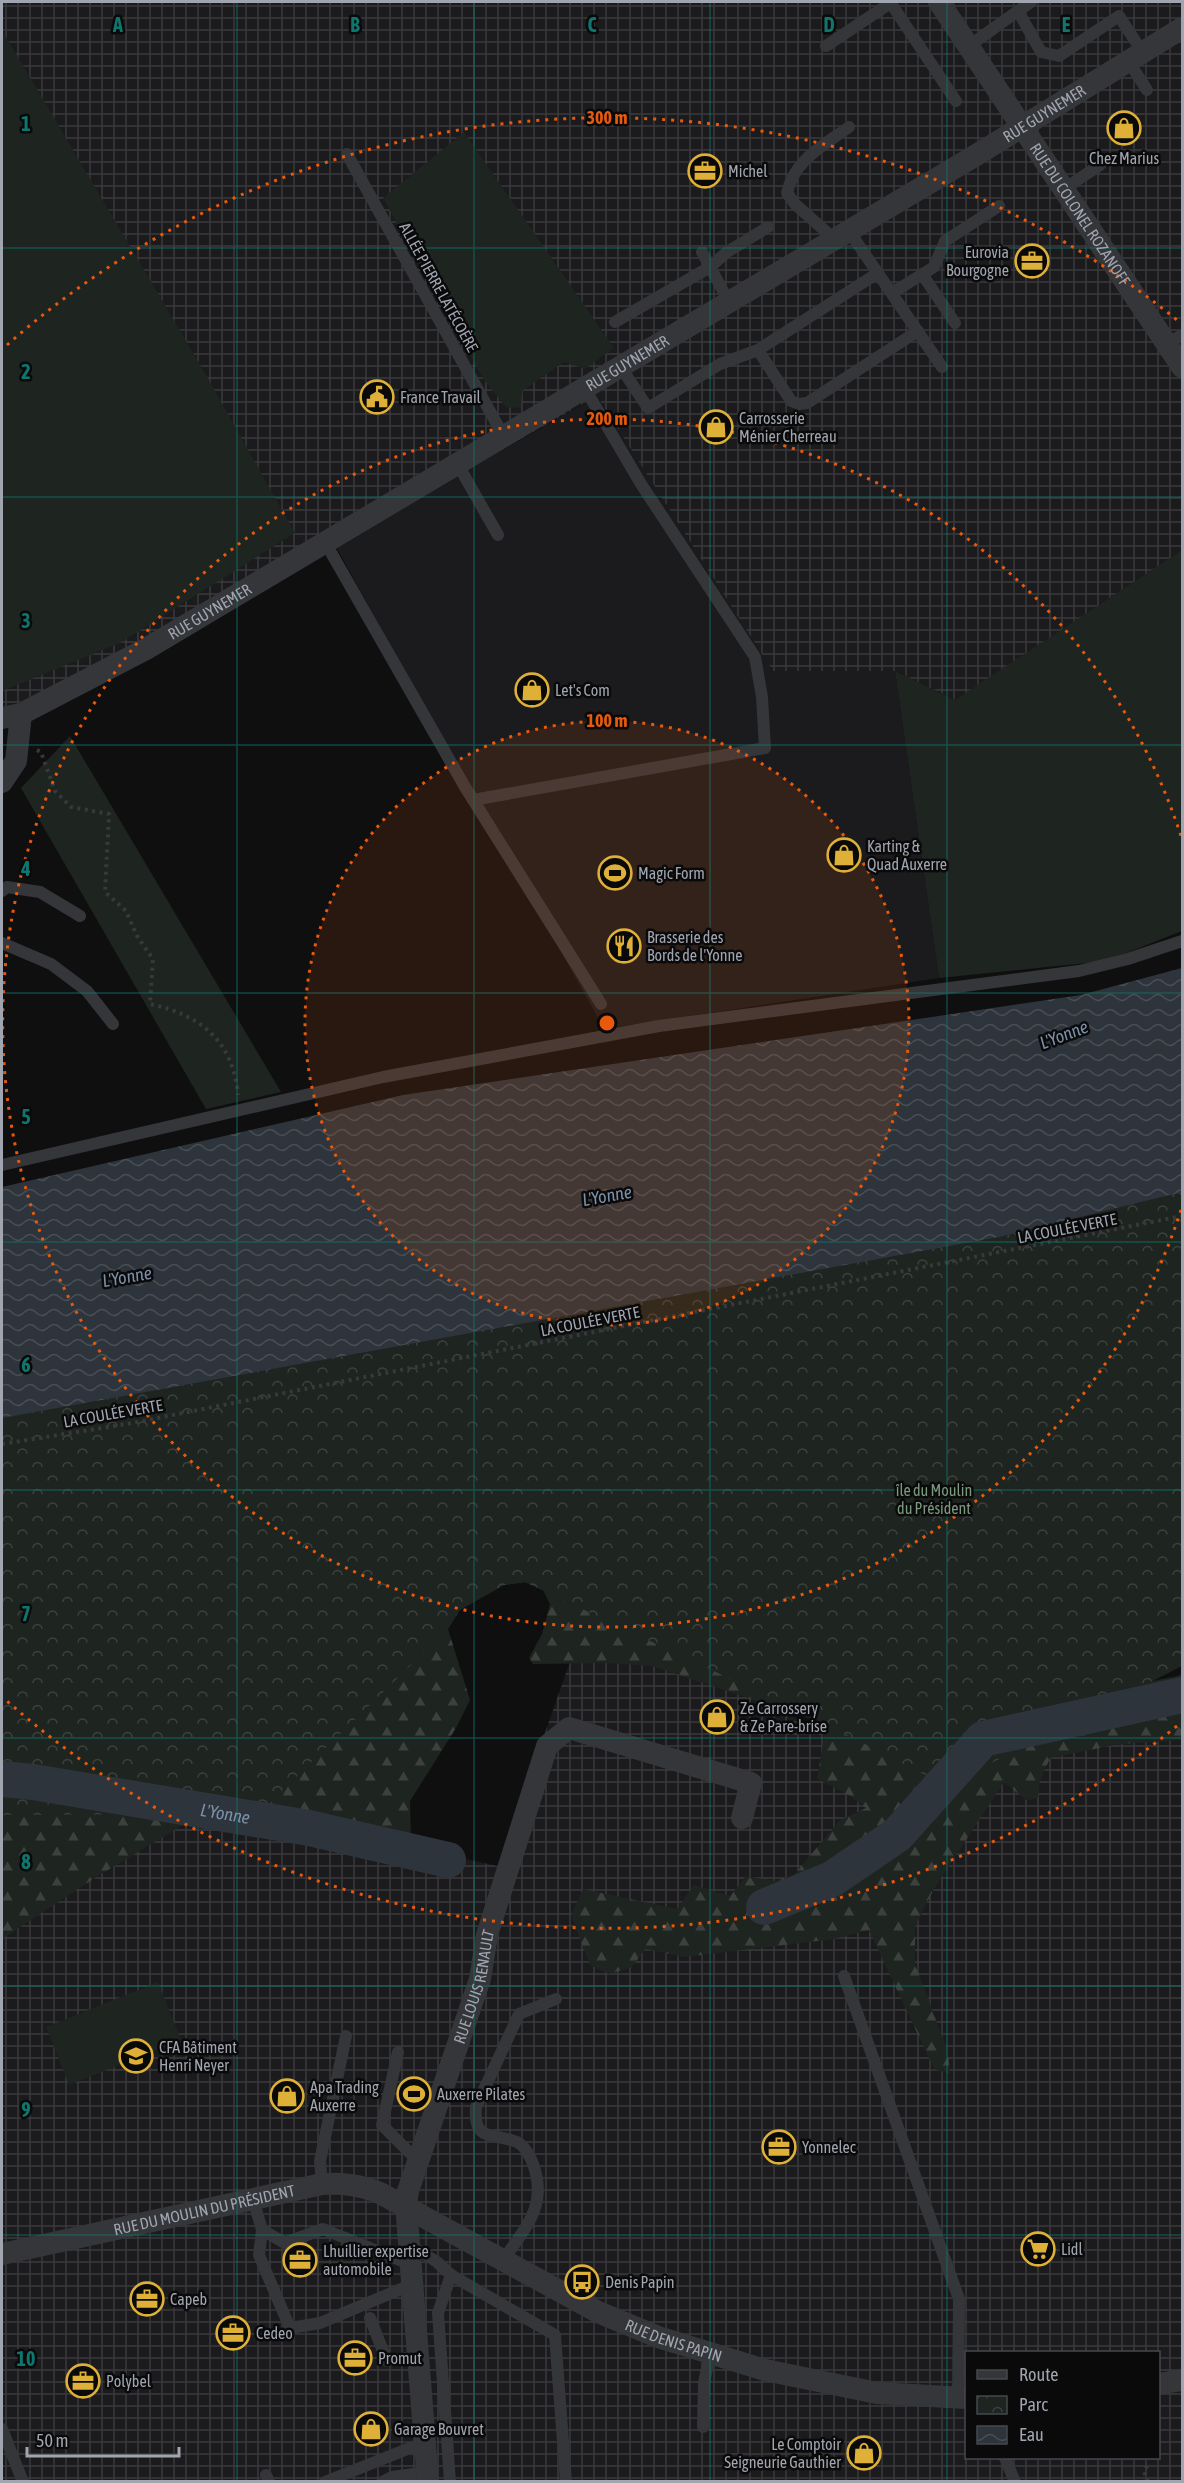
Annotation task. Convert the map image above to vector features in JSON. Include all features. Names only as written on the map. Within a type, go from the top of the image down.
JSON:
[{"type":"street","name":"RUE DU COLONEL ROZANOFF","points":[[939,2],[1064,189],[1175,340],[1182,367]]},
{"type":"street","name":"RUE GUYNEMER","points":[[11,716],[146,649],[1023,126],[1182,28]]},
{"type":"street","points":[[2,782],[16,761],[18,740],[11,716]]},
{"type":"street","name":"RUE LOUIS RENAULT","points":[[428,2477],[406,2205],[408,2191],[480,1979],[487,1935],[547,1746],[568,1728],[752,1783],[742,1818]]},
{"type":"street","name":"RUE DU MOULIN DU PRÉSIDENT","points":[[2,2254],[322,2184],[344,2183],[363,2186],[406,2205]]},
{"type":"street","name":"RUE DENIS PAPIN","points":[[406,2205],[598,2312],[658,2337],[765,2370],[877,2393],[962,2398]]},
{"type":"street","points":[[1160,2384],[1182,2380]]},
{"type":"lane","points":[[826,46],[891,2],[956,101]]},
{"type":"lane","points":[[969,46],[1031,2]]},
{"type":"lane","points":[[1018,11],[1041,51],[1059,56],[1119,16],[1147,90]]},
{"type":"lane","points":[[849,127],[800,162],[790,179],[787,193],[795,204],[841,235],[878,273],[942,367]]},
{"type":"lane","name":"ALLÉE PIERRE LATÉCOÈRE","points":[[347,154],[503,435]]},
{"type":"lane","points":[[1064,189],[1101,165]]},
{"type":"lane","points":[[892,293],[934,267],[945,241],[999,206]]},
{"type":"lane","points":[[615,322],[710,267],[728,252],[768,227]]},
{"type":"lane","points":[[702,252],[729,302]]},
{"type":"lane","points":[[620,366],[648,408],[720,364],[758,350],[878,273]]},
{"type":"lane","points":[[922,274],[956,323]]},
{"type":"lane","points":[[758,350],[791,401],[799,404],[807,403],[918,331]]},
{"type":"lane","points":[[473,800],[765,748],[762,697],[755,657],[641,484],[584,387]]},
{"type":"lane","points":[[457,463],[498,535]]},
{"type":"lane","points":[[325,542],[473,800],[601,1004]]},
{"type":"lane","points":[[2,891],[7,887],[40,892],[80,916]]},
{"type":"lane","points":[[2,1165],[383,1077],[658,1026],[1079,971],[1128,959],[1182,941]]},
{"type":"lane","points":[[2,943],[51,964],[87,991],[113,1024]]},
{"type":"lane","points":[[844,1976],[960,2300],[962,2398]]},
{"type":"lane","points":[[504,2259],[531,2220],[539,2197],[536,2173],[529,2154],[518,2143],[494,2138],[480,2131],[475,2123],[476,2107],[519,2014],[556,1999]]},
{"type":"lane","points":[[322,2184],[320,2161],[346,2036]]},
{"type":"lane","points":[[398,2052],[382,2125],[418,2161]]},
{"type":"lane","points":[[253,2199],[262,2230],[259,2255],[290,2328],[320,2322],[412,2264]]},
{"type":"lane","points":[[262,2230],[285,2243],[323,2229],[412,2264],[437,2262],[451,2275],[555,2335],[566,2481]]},
{"type":"lane","points":[[450,2481],[438,2313],[451,2275]]},
{"type":"lane","points":[[370,2318],[387,2361],[419,2356]]},
{"type":"lane","points":[[703,2427],[704,2384],[710,2354]]},
{"type":"lane","points":[[2,2429],[23,2481]]},
{"type":"lane","points":[[326,2481],[415,2445],[425,2445]]},
{"type":"lane","points":[[1006,2459],[1015,2481]]},
{"type":"lane","points":[[382,2481],[392,2477],[428,2477]]},
{"type":"path","points":[[18,740],[41,752],[55,791],[71,807],[109,814],[105,892],[126,911],[137,936],[153,959],[150,1004],[171,1008],[197,1020],[222,1043],[237,1079],[240,1109]]},
{"type":"path","name":"LA COULÉE VERTE","points":[[2,1444],[174,1415],[1182,1216]]},
{"type":"path","points":[[1148,2481],[1144,2471],[1149,2463]]},
{"type":"shaded area","points":[[2,2],[1182,2],[1182,559],[955,700],[895,671],[773,671],[597,396],[335,545],[2,711]]},
{"type":"shaded area","points":[[598,396],[773,670],[895,671],[939,978],[604,1029],[335,545]]},
{"type":"shaded area","points":[[584,1622],[946,1786],[1182,1716],[1182,2481],[2,2481],[2,1812],[258,1814],[498,1866]]},
{"type":"green space","points":[[2,30],[198,361],[295,533],[120,643],[2,691]]},
{"type":"green space","points":[[464,132],[614,348],[585,369],[564,362],[522,391],[521,408],[506,407],[484,380],[383,198]]},
{"type":"green space","points":[[1182,550],[1182,931],[1106,961],[939,978],[895,671],[955,700]]},
{"type":"green space","points":[[70,736],[281,1092],[206,1109],[21,788]]},
{"type":"green space","points":[[1182,1192],[1037,1705],[1182,1675],[1182,1740],[1120,1744],[1050,1758],[1040,1781],[1038,1798],[1026,1800],[1004,1782],[934,1889],[915,1926],[915,1964],[948,2052],[950,2074],[934,2069],[869,1930],[834,1939],[685,1957],[645,1949],[632,1967],[609,1974],[590,1965],[571,1915],[583,1889],[677,1909],[694,1885],[730,1896],[746,1876],[775,1881],[794,1875],[840,1820],[866,1808],[847,1794],[817,1779],[826,1724],[652,1666],[607,1663],[533,1664],[529,1658],[542,1634],[550,1604],[543,1590],[525,1582],[504,1585],[460,1610],[448,1629],[470,1700],[456,1728],[410,1801],[411,1839],[430,1873],[314,1846],[183,1825],[98,1876],[2,1939],[2,1747],[999,1237]]},
{"type":"green space","name":"île du Moulin du Président","points":[[1182,1192],[1182,1666],[946,1786],[826,1724],[525,1582],[504,1585],[459,1610],[448,1629],[258,1814],[2,1815],[2,1402],[999,1237]]},
{"type":"green space","points":[[158,1982],[181,2040],[69,2085],[46,2027]]},
{"type":"water","points":[[1182,968],[1182,1192],[999,1237],[2,1418],[2,1187],[403,1095],[1081,995]]},
{"type":"waterway","points":[[764,1907],[832,1879],[897,1835],[983,1739],[1182,1695]]},
{"type":"waterway","name":"L'Yonne","points":[[2,1779],[33,1782],[309,1828],[448,1860]]},
{"type":"place","name":"Chez Marius","points":[[1124,128]]},
{"type":"place","name":"Michel","points":[[705,171]]},
{"type":"place","name":"Eurovia Bourgogne","points":[[1032,261]]},
{"type":"place","name":"France Travail","points":[[377,397]]},
{"type":"place","name":"Carrosserie Ménier Cherreau","points":[[716,427]]},
{"type":"place","name":"Let's Com","points":[[532,690]]},
{"type":"place","name":"Karting & Quad Auxerre","points":[[844,855]]},
{"type":"place","name":"Magic Form","points":[[615,873]]},
{"type":"place","name":"Brasserie des Bords de l'Yonne","points":[[624,946]]},
{"type":"place","name":"Ze Carrossery & Ze Pare-brise","points":[[717,1717]]},
{"type":"place","name":"CFA Bâtiment Henri Neyer","points":[[136,2056]]},
{"type":"place","name":"Auxerre Pilates","points":[[414,2094]]},
{"type":"place","name":"Apa Trading Auxerre","points":[[287,2096]]},
{"type":"place","name":"Yonnelec","points":[[779,2147]]},
{"type":"place","name":"Lidl","points":[[1038,2249]]},
{"type":"place","name":"Lhuillier expertise automobile","points":[[300,2260]]},
{"type":"place","name":"Denis Papin","points":[[582,2282]]},
{"type":"place","name":"Capeb","points":[[147,2299]]},
{"type":"place","name":"Cedeo","points":[[233,2333]]},
{"type":"place","name":"Promut","points":[[355,2358]]},
{"type":"place","name":"Polybel","points":[[83,2381]]},
{"type":"place","name":"Garage Bouvret","points":[[371,2429]]},
{"type":"place","name":"Le Comptoir Seigneurie Gauthier","points":[[864,2453]]}]
